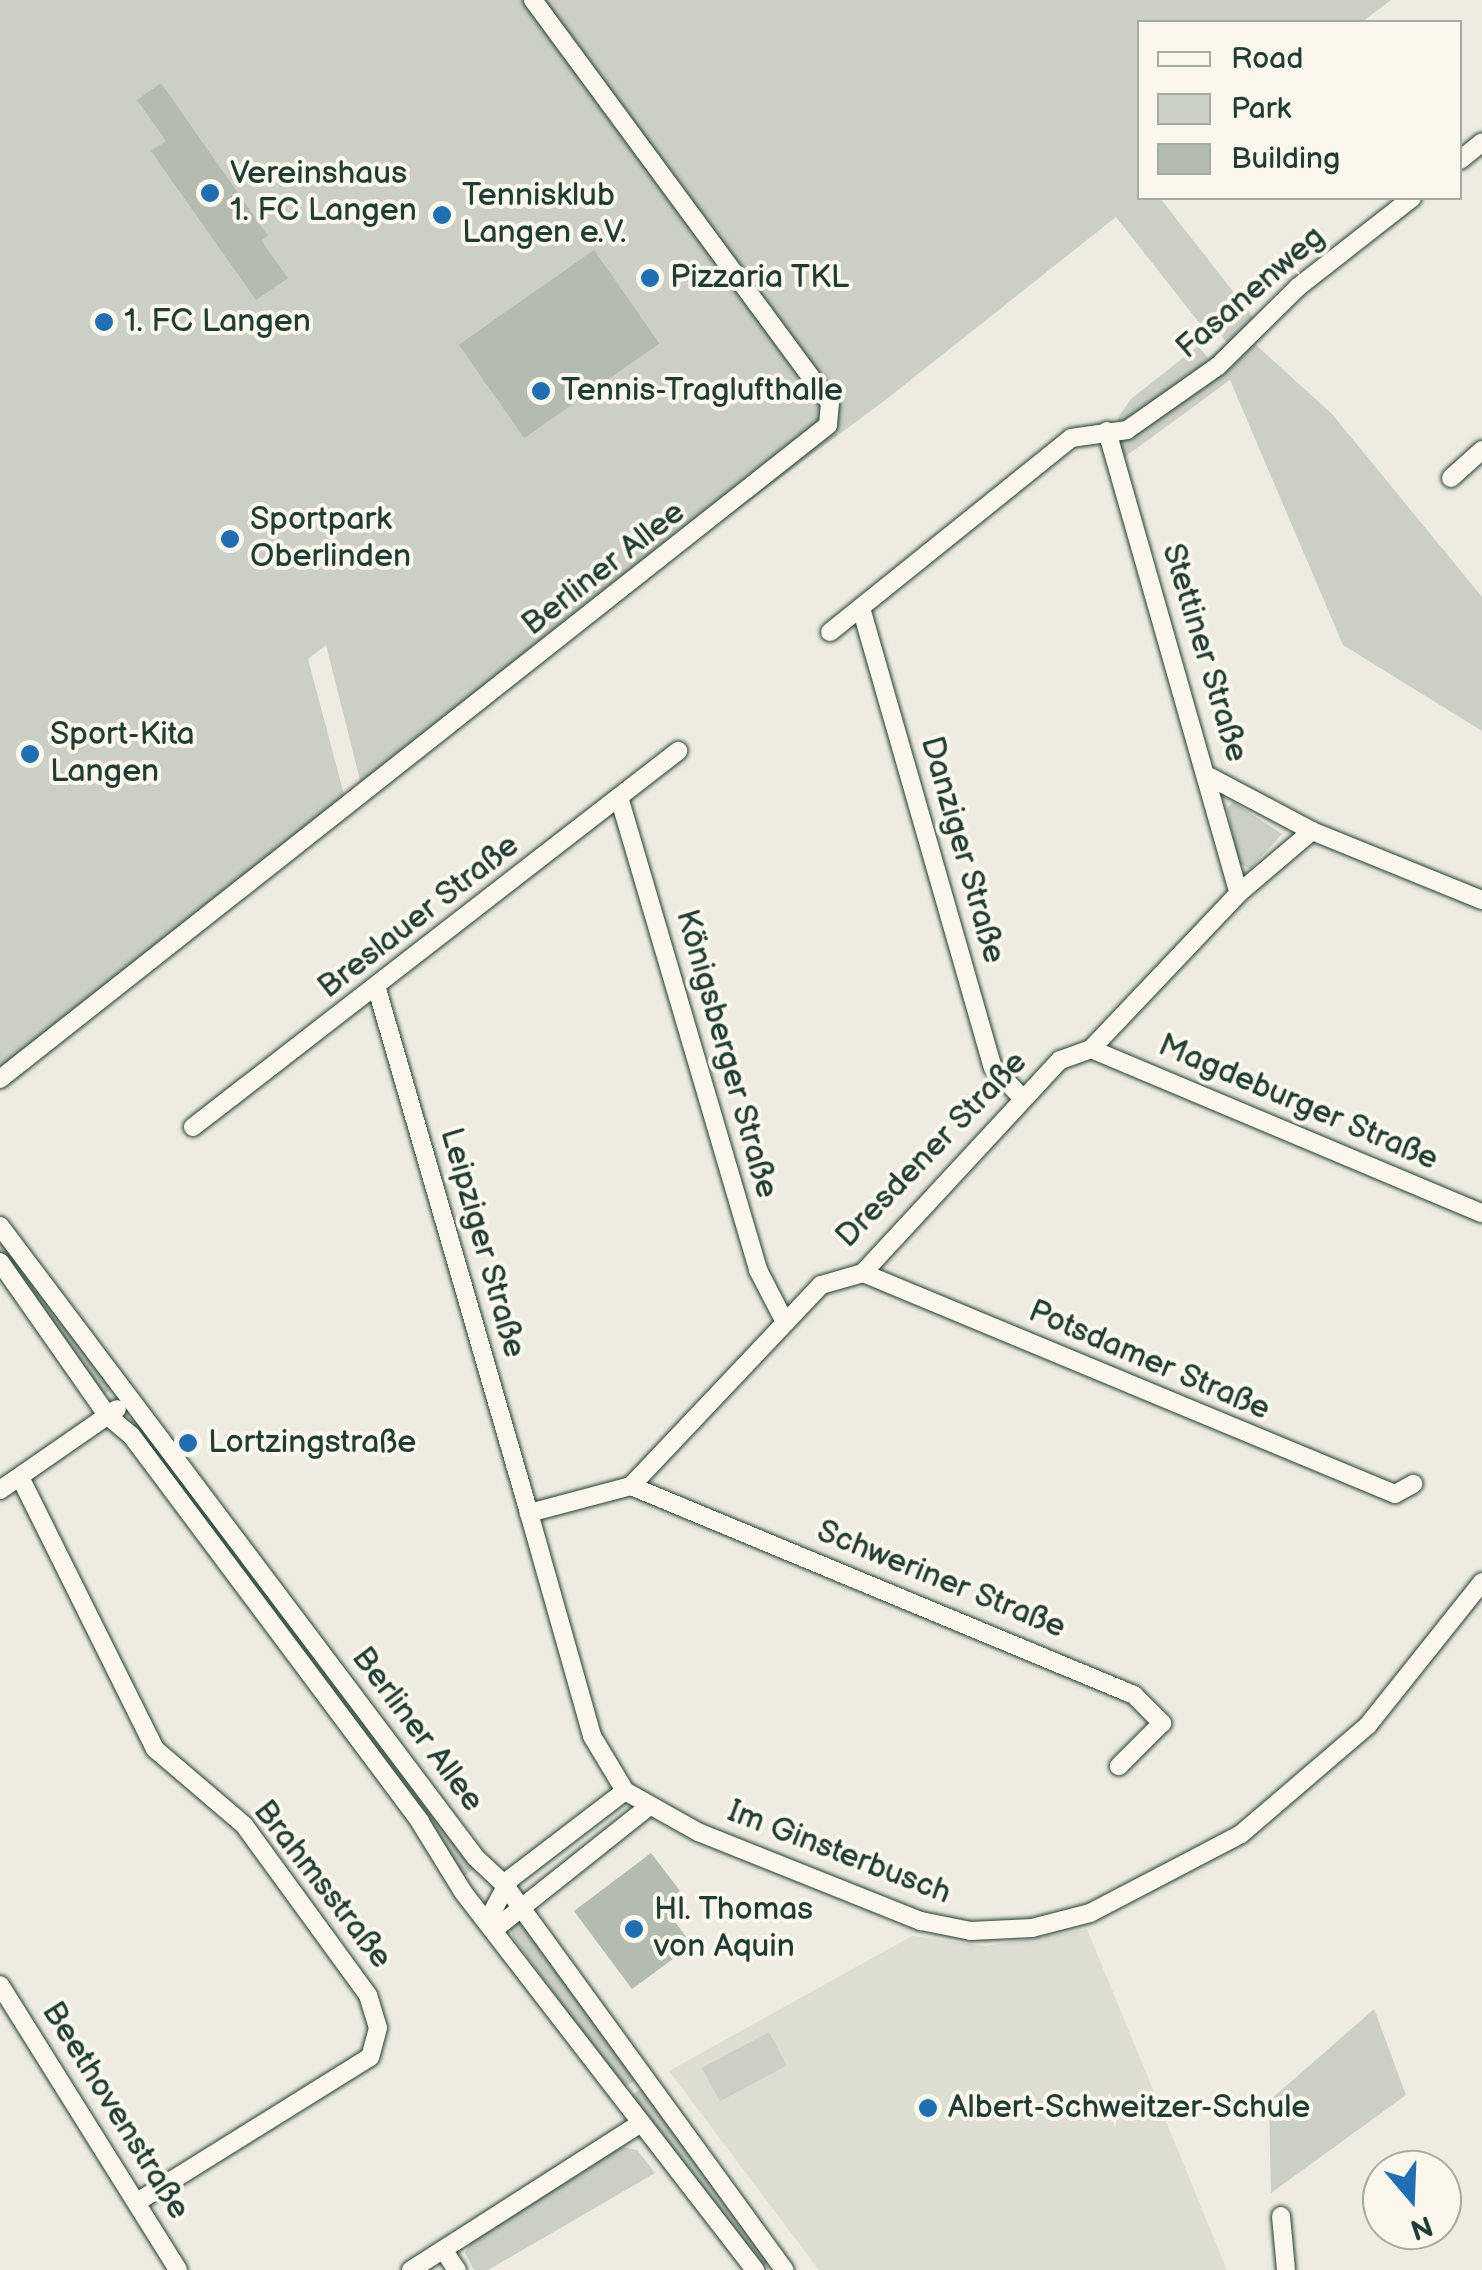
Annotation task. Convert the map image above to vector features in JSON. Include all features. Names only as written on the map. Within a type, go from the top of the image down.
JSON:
[{"type":"street","name":"Berliner Allee","points":[[0,1079],[828,425],[830,403],[820,388],[533,0]]},
{"type":"street","points":[[1462,158],[1482,142]]},
{"type":"street","name":"Fasanenweg","points":[[1106,432],[1127,430],[1218,366],[1298,287],[1409,200]]},
{"type":"street","points":[[830,632],[1072,438],[1106,432]]},
{"type":"street","name":"Stettiner Straße","points":[[1106,432],[1210,776],[1238,893]]},
{"type":"street","points":[[1451,478],[1482,450]]},
{"type":"street","name":"Danziger Straße","points":[[861,608],[992,1067],[1023,1098]]},
{"type":"street","name":"Breslauer Straße","points":[[193,1126],[377,990],[678,751]]},
{"type":"street","points":[[1210,776],[1312,831],[1482,900]]},
{"type":"street","name":"Königsberger Straße","points":[[620,797],[758,1270],[786,1322]]},
{"type":"street","name":"Dresdener Straße","points":[[631,1486],[822,1285],[863,1273],[1060,1060],[1091,1049],[1238,893],[1312,831]]},
{"type":"street","name":"Leipziger Straße","points":[[377,990],[529,1513]]},
{"type":"street","name":"Magdeburger Straße","points":[[1091,1049],[1482,1213]]},
{"type":"street","name":"Berliner Allee","points":[[0,1226],[476,1858],[504,1884],[784,2270]]},
{"type":"street","name":"Berliner Allee","points":[[0,1262],[108,1416],[131,1435],[638,2125],[754,2270]]},
{"type":"street","name":"Potsdamer Straße","points":[[863,1273],[1395,1494],[1413,1484]]},
{"type":"street","points":[[0,1490],[130,1400]]},
{"type":"street","name":"Brahmsstraße","points":[[20,1477],[155,1749],[244,1826],[368,1995],[378,2028],[370,2057],[138,2202]]},
{"type":"street","points":[[492,1923],[504,1884],[625,1790],[592,1736],[529,1513],[631,1486]]},
{"type":"street","name":"Schweriner Straße","points":[[631,1486],[1134,1695],[1162,1722],[1119,1766]]},
{"type":"street","name":"Im Ginsterbusch","points":[[625,1790],[648,1807],[921,1921],[971,1931],[1059,1923],[1178,1873],[1299,1789],[1398,1692],[1482,1582]]},
{"type":"street","points":[[492,1923],[520,1908],[648,1807]]},
{"type":"street","name":"Beethovenstraße","points":[[0,1985],[178,2270]]},
{"type":"street","points":[[411,2270],[638,2125]]},
{"type":"street","points":[[1281,2216],[1286,2270]]},
{"type":"street","points":[[444,2250],[457,2270]]},
{"type":"shaded area","name":"Albert-Schweitzer-Schule","points":[[1087,1929],[1227,2270],[819,2270],[669,2071],[912,1936],[986,1946]]},
{"type":"green space","points":[[0,0],[1391,0],[1365,20],[1137,20],[1137,200],[1162,200],[1253,317],[1271,327],[1255,344],[1332,414],[1482,597],[1482,731],[1343,645],[1230,380],[1122,459],[1118,418],[1131,399],[1198,346],[1208,358],[1227,343],[1209,320],[1201,325],[1116,217],[884,401],[362,788],[326,645],[308,659],[346,802],[0,1079]]},
{"type":"green space","points":[[1233,802],[1282,834],[1250,869],[1239,863],[1227,808]]},
{"type":"green space","points":[[0,1234],[112,1389],[97,1400],[0,1266]]},
{"type":"green space","points":[[154,1440],[474,1869],[462,1877],[147,1445]]},
{"type":"green space","points":[[520,1921],[635,2080],[623,2089],[513,1937],[510,1927]]},
{"type":"green space","points":[[1374,2009],[1406,2095],[1271,2193],[1269,2101]]},
{"type":"green space","points":[[769,2032],[787,2066],[720,2101],[702,2068]]},
{"type":"green space","points":[[641,2089],[770,2261],[762,2267],[627,2098]]},
{"type":"green space","points":[[621,2147],[637,2150],[655,2173],[488,2270],[474,2270],[465,2253],[471,2242]]},
{"type":"building","name":"Vereinshaus 1. FC Langen","points":[[161,83],[268,236],[261,240],[288,278],[256,300],[151,151],[166,141],[137,100]]},
{"type":"building","name":"Tennis-Traglufthalle","points":[[594,250],[659,343],[524,438],[459,345]]},
{"type":"building","name":"Hl. Thomas von Aquin","points":[[651,1853],[680,1891],[662,1904],[692,1945],[632,1989],[574,1911]]},
{"type":"place","name":"Vereinshaus 1. FC Langen","points":[[210,193]]},
{"type":"place","name":"Tennisklub Langen e.V.","points":[[442,215]]},
{"type":"place","name":"Pizzaria TKL","points":[[650,278]]},
{"type":"place","name":"1. FC Langen","points":[[104,322]]},
{"type":"place","name":"Tennis-Traglufthalle","points":[[541,391]]},
{"type":"place","name":"Sportpark Oberlinden","points":[[230,539]]},
{"type":"place","name":"Sport-Kita Langen","points":[[30,754]]},
{"type":"place","name":"Lortzingstraße","points":[[188,1443]]},
{"type":"place","name":"Hl. Thomas von Aquin","points":[[634,1929]]},
{"type":"place","name":"Albert-Schweitzer-Schule","points":[[928,2108]]}]
